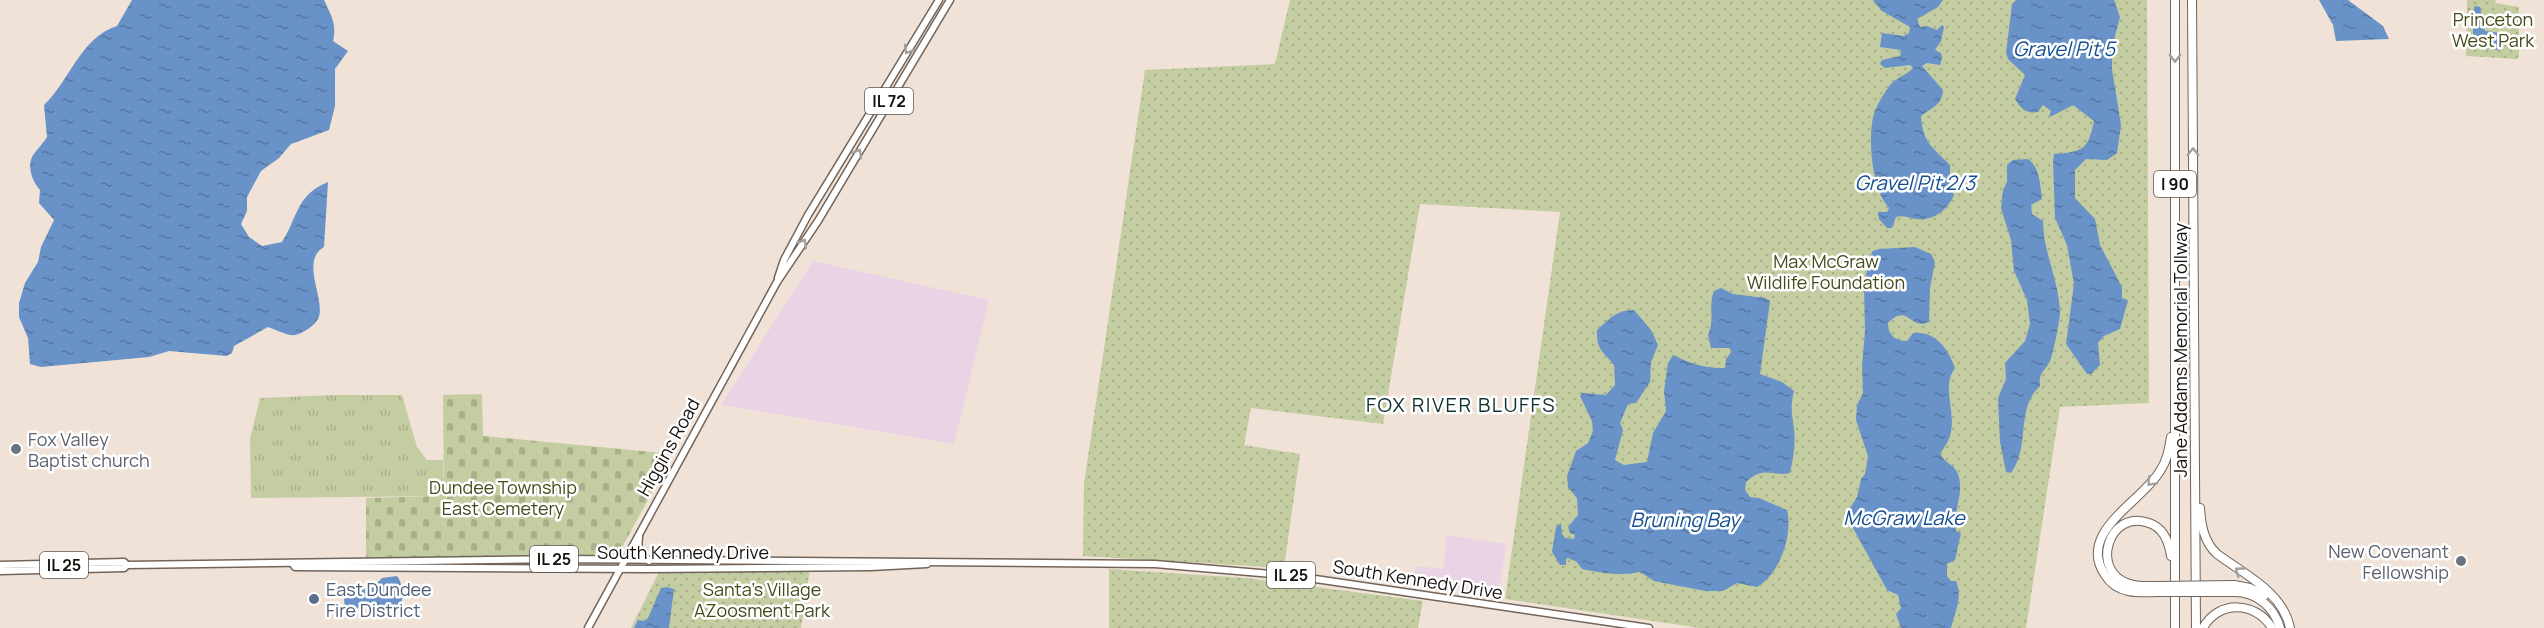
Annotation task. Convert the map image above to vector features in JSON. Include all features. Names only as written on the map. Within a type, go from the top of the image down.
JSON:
[{"type":"highway","name":"Jane Addams Memorial Tollway","points":[[2175,0],[2175,628]]},
{"type":"highway","name":"Jane Addams Memorial Tollway","points":[[2192,0],[2196,628]]},
{"type":"highway","points":[[2195,381],[2200,505],[2205,537],[2217,554],[2276,599],[2285,611],[2288,628]]},
{"type":"highway","points":[[2175,408],[2168,452],[2161,471],[2106,529],[2098,548],[2102,570],[2112,584],[2130,592],[2158,589],[2254,589],[2270,599],[2288,628]]},
{"type":"highway","points":[[2158,589],[2130,584],[2118,578],[2111,571],[2106,557],[2107,545],[2112,533],[2121,526],[2132,521],[2142,521],[2154,525],[2164,533],[2171,556],[2175,615]]},
{"type":"highway","points":[[2234,589],[2265,603],[2273,612],[2280,628]]},
{"type":"highway","points":[[2203,628],[2216,613],[2227,608],[2239,607],[2259,613],[2272,628]]},
{"type":"main road","name":"Higgins Road","points":[[777,282],[784,260],[808,215],[939,0]]},
{"type":"main road","name":"Higgins Road","points":[[588,628],[777,282],[818,221],[951,0]]},
{"type":"main road","points":[[641,528],[638,549],[644,559],[649,561]]},
{"type":"main road","name":"South Kennedy Drive","points":[[0,572],[76,571],[123,568],[127,565],[293,564],[294,562],[322,561],[839,560],[931,563],[1149,564],[1222,568],[1345,582],[1649,628]]},
{"type":"main road","name":"South Kennedy Drive","points":[[0,565],[124,562],[127,565]]},
{"type":"main road","name":"South Kennedy Drive","points":[[293,564],[295,567],[621,569],[882,567],[921,566],[931,563]]},
{"type":"shaded area","points":[[813,261],[989,300],[954,444],[721,405]]},
{"type":"shaded area","points":[[1447,535],[1506,544],[1499,593],[1439,584],[1438,589],[1427,587],[1427,581],[1413,579],[1416,566],[1443,569]]},
{"type":"green space","name":"Max McGraw Wildlife Foundation","points":[[1290,0],[2147,0],[2149,403],[2060,407],[2026,628],[1700,628],[1505,599],[1560,212],[1420,204],[1383,424],[1251,408],[1244,445],[1300,454],[1284,568],[1083,556],[1084,484],[1145,70],[1275,64]]},
{"type":"green space","name":"Princeton West Park","points":[[2467,0],[2496,0],[2495,3],[2519,7],[2519,56],[2517,59],[2466,56]]},
{"type":"green space","name":"Dundee Township East Cemetery","points":[[482,394],[483,436],[673,454],[620,551],[607,555],[366,558],[366,498],[444,496],[443,395]]},
{"type":"green space","points":[[402,395],[417,447],[427,460],[443,460],[444,496],[251,498],[250,438],[260,398]]},
{"type":"green space","name":"Santa's Village AZoosment Park","points":[[810,569],[801,628],[631,628],[659,572]]},
{"type":"green space","points":[[1109,569],[1246,578],[1423,601],[1418,628],[1109,628]]},
{"type":"water","points":[[132,0],[324,0],[334,25],[333,41],[348,51],[335,69],[335,106],[329,130],[291,144],[279,158],[261,171],[247,197],[247,211],[241,224],[249,237],[262,246],[282,242],[304,200],[317,187],[328,182],[324,247],[317,253],[313,271],[320,311],[315,323],[300,334],[285,334],[268,327],[234,346],[232,353],[227,356],[169,351],[149,357],[41,367],[30,364],[28,338],[19,317],[19,303],[25,283],[38,262],[41,247],[54,220],[39,203],[40,190],[30,170],[32,157],[47,137],[44,105],[85,49],[104,32],[117,26]]},
{"type":"water","name":"Gravel Pit 2/3","points":[[1873,0],[1943,0],[1938,7],[1917,19],[1920,27],[1927,26],[1937,30],[1942,25],[1944,27],[1941,41],[1935,50],[1941,53],[1940,65],[1927,63],[1922,66],[1943,90],[1941,100],[1921,116],[1927,139],[1950,165],[1950,188],[1954,195],[1948,206],[1934,217],[1916,219],[1896,217],[1892,228],[1887,228],[1879,219],[1878,212],[1887,212],[1889,208],[1883,200],[1875,177],[1871,152],[1872,127],[1874,113],[1886,91],[1894,81],[1913,68],[1910,65],[1885,68],[1880,64],[1882,60],[1900,56],[1901,50],[1880,47],[1882,33],[1904,36],[1909,33],[1910,27],[1882,11]]},
{"type":"water","name":"Gravel Pit 5","points":[[2016,0],[2114,0],[2120,17],[2112,48],[2112,69],[2121,125],[2117,153],[2107,160],[2086,159],[2075,170],[2075,198],[2095,219],[2100,245],[2122,287],[2122,298],[2128,300],[2120,329],[2104,336],[2098,343],[2100,365],[2091,374],[2087,374],[2066,344],[2074,284],[2067,245],[2055,218],[2053,161],[2054,154],[2083,148],[2094,121],[2073,105],[2049,116],[2051,111],[2043,105],[2038,112],[2030,112],[2017,103],[2015,99],[2025,75],[2008,59],[2006,53],[2012,4]]},
{"type":"water","points":[[2319,0],[2348,0],[2383,26],[2389,39],[2336,41],[2333,25]]},
{"type":"water","points":[[2475,6],[2480,7],[2485,31],[2501,33],[2501,46],[2498,50],[2473,46]]},
{"type":"water","points":[[2028,159],[2037,171],[2042,199],[2031,205],[2032,214],[2043,221],[2060,312],[2050,362],[2040,377],[2040,386],[2032,395],[2028,406],[2020,451],[2011,473],[2006,472],[2000,442],[1998,398],[2006,379],[2005,363],[2025,341],[2030,324],[2027,300],[2014,271],[2011,240],[2001,208],[2003,190],[2007,182],[2007,165],[2013,160]]},
{"type":"water","name":"McGraw Lake","points":[[1915,247],[1931,254],[1935,262],[1930,288],[1929,322],[1917,323],[1900,315],[1888,323],[1888,327],[1891,334],[1899,340],[1907,341],[1913,333],[1921,333],[1934,338],[1949,354],[1955,368],[1950,378],[1949,388],[1951,431],[1948,442],[1940,453],[1956,471],[1960,481],[1955,524],[1956,531],[1961,533],[1955,560],[1947,564],[1947,576],[1951,581],[1956,581],[1959,593],[1951,628],[1901,628],[1896,614],[1901,608],[1898,595],[1887,590],[1848,519],[1849,510],[1857,497],[1861,479],[1865,474],[1868,456],[1856,420],[1857,405],[1863,393],[1866,262],[1873,251],[1879,249]]},
{"type":"water","name":"Bruning Bay","points":[[1721,288],[1733,294],[1765,298],[1770,301],[1760,374],[1782,382],[1794,391],[1792,414],[1795,435],[1790,473],[1758,474],[1746,482],[1745,490],[1750,497],[1759,498],[1787,510],[1788,531],[1778,564],[1765,581],[1757,587],[1737,583],[1723,591],[1705,591],[1654,581],[1640,572],[1611,574],[1582,569],[1577,562],[1568,558],[1566,565],[1560,565],[1552,552],[1556,527],[1561,523],[1562,534],[1565,538],[1574,539],[1575,535],[1570,533],[1568,527],[1578,515],[1577,498],[1568,487],[1567,476],[1576,451],[1588,443],[1593,431],[1592,421],[1580,396],[1582,393],[1606,395],[1615,385],[1614,365],[1599,346],[1597,330],[1618,313],[1634,310],[1651,330],[1658,345],[1651,362],[1650,382],[1636,403],[1628,404],[1620,423],[1623,430],[1615,460],[1624,465],[1647,462],[1653,433],[1666,411],[1664,391],[1668,363],[1673,355],[1698,365],[1725,368],[1726,359],[1732,351],[1729,348],[1711,348],[1708,335],[1711,324],[1712,296],[1714,291]]},
{"type":"water","points":[[397,576],[402,591],[400,607],[358,608],[351,612],[345,611],[344,598],[349,588],[372,588],[382,578]]},
{"type":"water","points":[[661,588],[674,589],[669,628],[634,628],[638,620],[644,621],[648,618]]},
{"type":"place","name":"Fox Valley Baptist church","points":[[16,449]]},
{"type":"place","name":"New Covenant Fellowship","points":[[2461,561]]},
{"type":"place","name":"East Dundee Fire District","points":[[314,599]]},
{"type":"district","name":"FOX RIVER BLUFFS","points":[[1461,404]]}]
